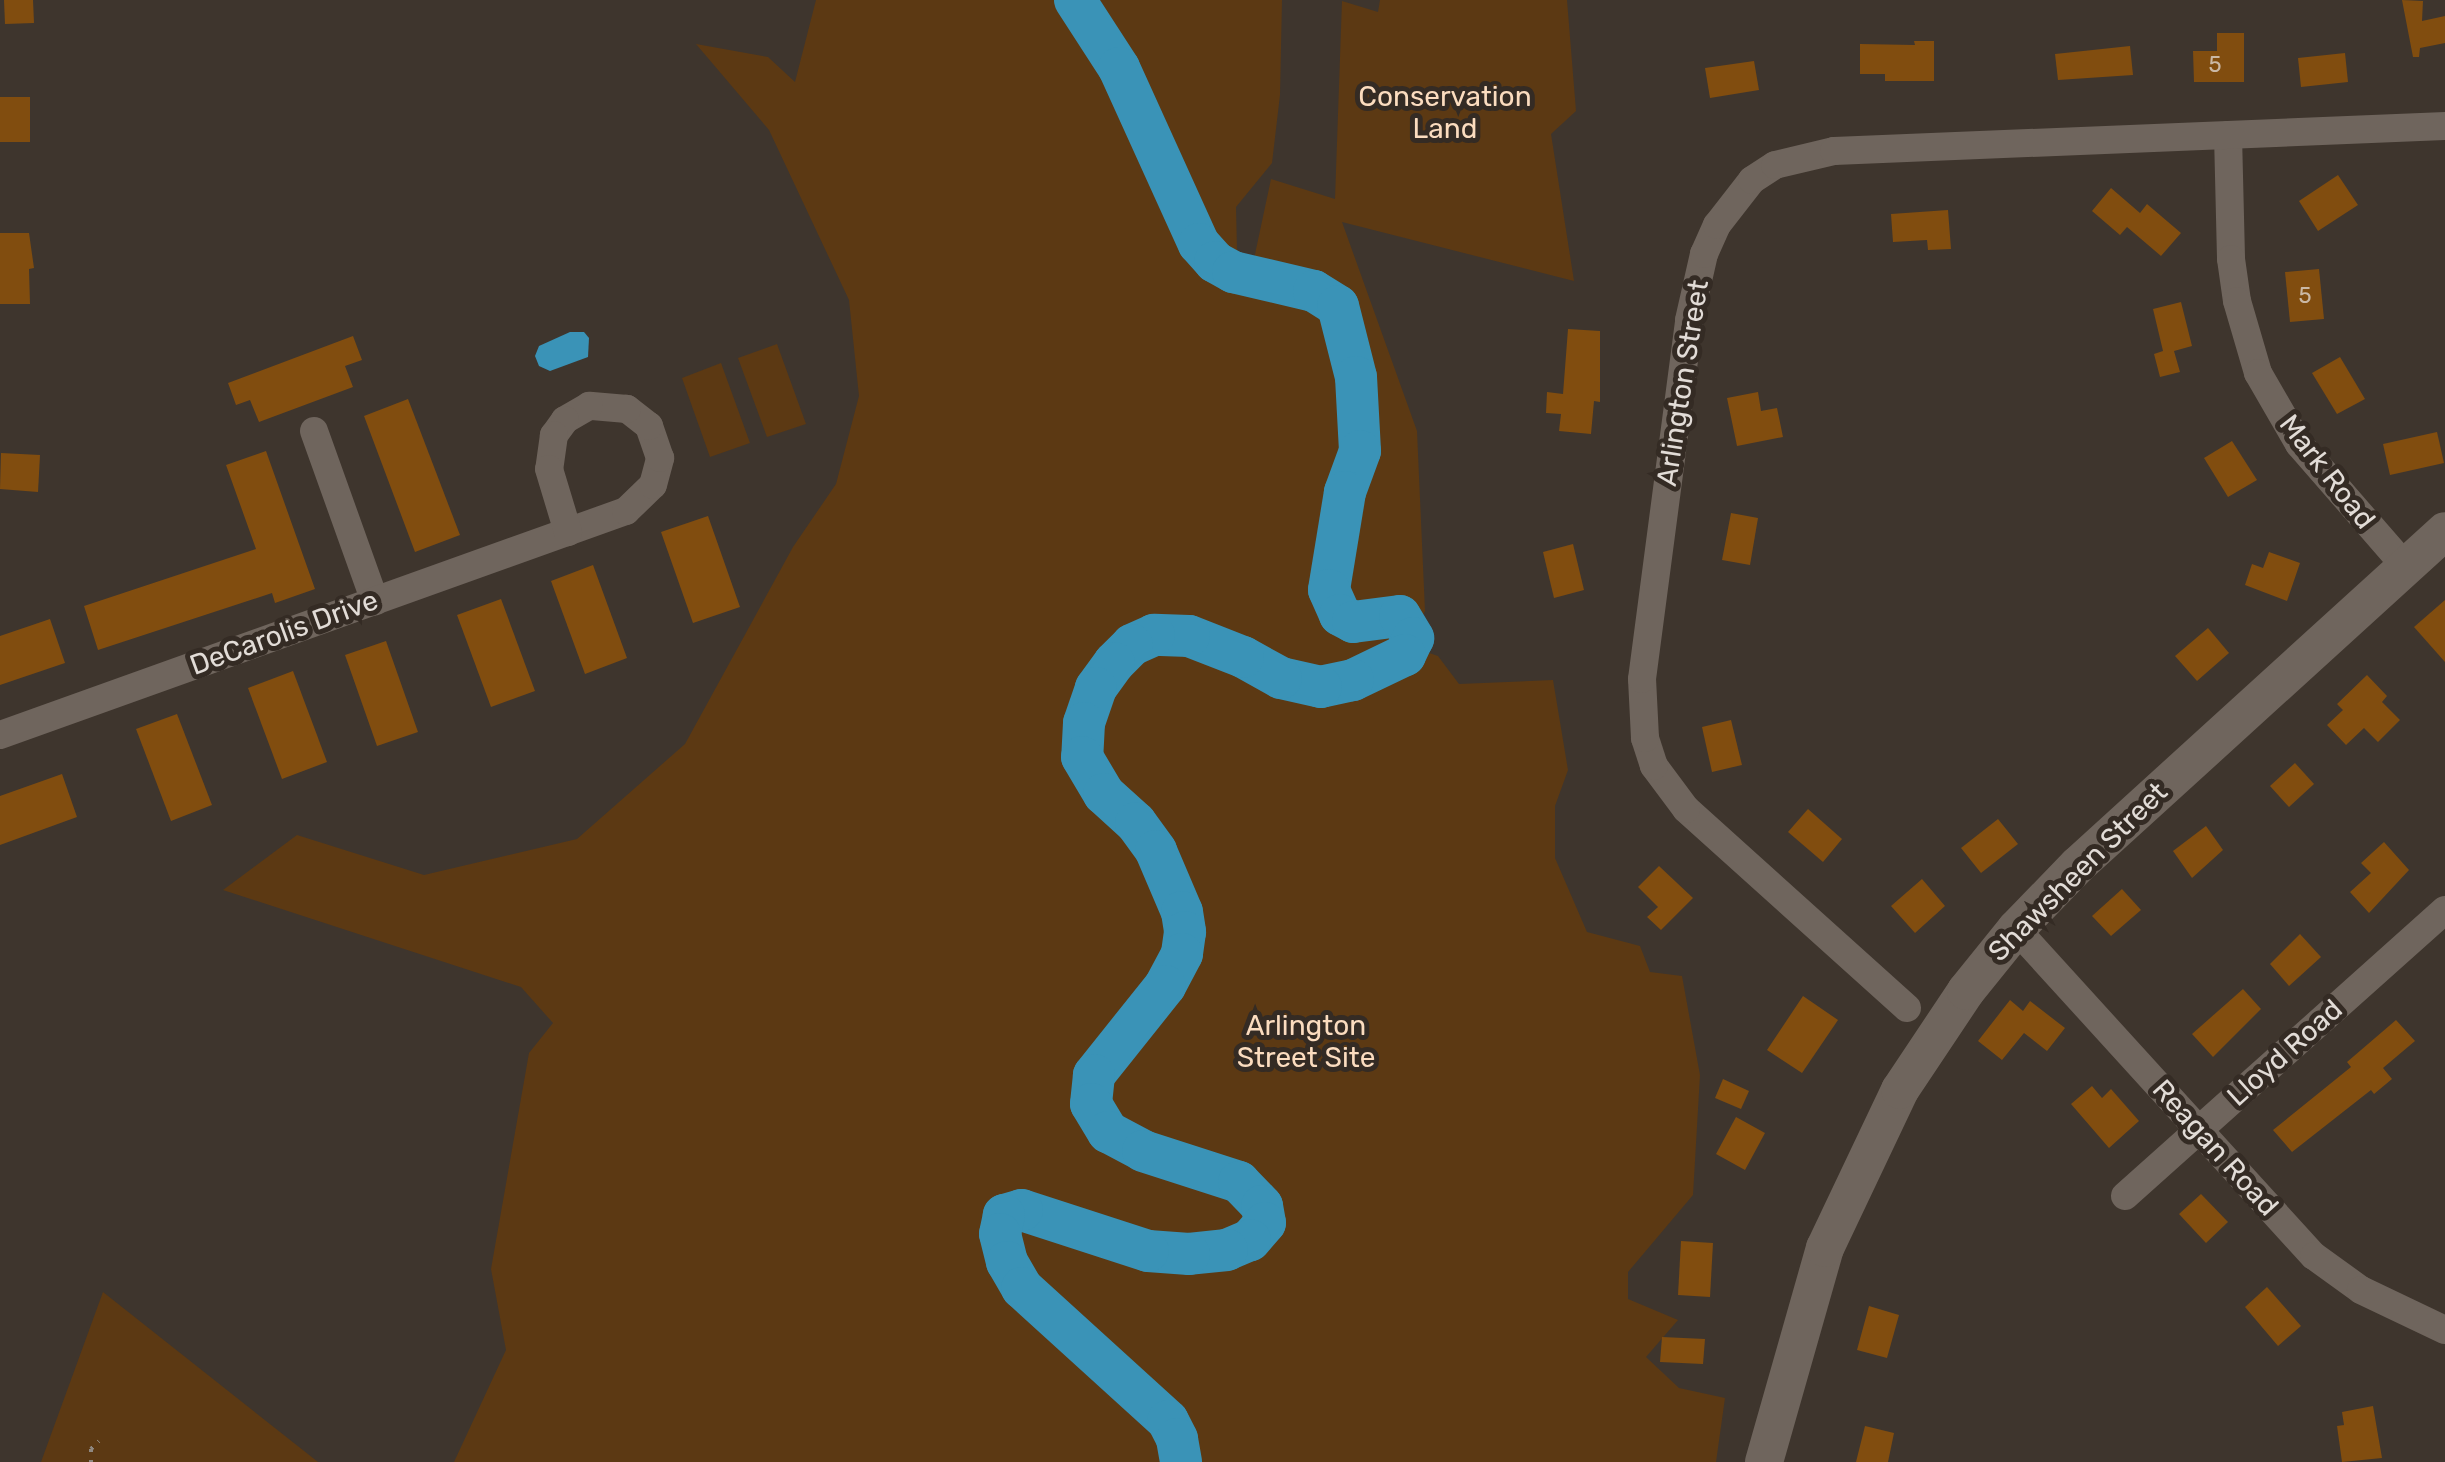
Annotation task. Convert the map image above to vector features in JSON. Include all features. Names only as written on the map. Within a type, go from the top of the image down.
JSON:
[{"type":"main road","name":"Shawsheen Street","points":[[1764,1462],[1826,1248],[1882,1124],[1921,1055],[2016,928],[2115,828],[2445,531]]},
{"type":"street","name":"Arlington Street","points":[[1907,1008],[1686,809],[1654,766],[1645,738],[1642,679],[1689,320],[1704,254],[1733,200],[1752,180],[1776,165],[1803,156],[2445,126]]},
{"type":"street","name":"Mark Road","points":[[2228,135],[2231,259],[2246,339],[2258,374],[2308,456],[2406,567]]},
{"type":"street","name":"DeCarolis Drive","points":[[0,735],[568,532],[626,511],[654,486],[660,466],[658,445],[650,426],[628,409],[590,406],[565,420],[554,435],[549,469],[568,532]]},
{"type":"street","points":[[314,431],[375,601]]},
{"type":"street","name":"Lloyd Road","points":[[2125,1196],[2445,910]]},
{"type":"street","name":"Reagan Road","points":[[2016,928],[2295,1236],[2336,1274],[2445,1330]]},
{"type":"path","points":[[91,1462],[92,1449],[99,1441]]},
{"type":"green space","points":[[816,0],[1282,0],[1280,95],[1272,163],[1236,207],[1237,250],[1254,259],[1271,179],[1335,199],[1342,1],[1378,12],[1380,0],[1567,0],[1576,111],[1551,134],[1574,281],[1342,222],[1417,431],[1425,611],[1409,646],[1438,656],[1459,684],[1553,680],[1568,770],[1555,806],[1555,858],[1587,932],[1640,946],[1650,972],[1682,976],[1700,1075],[1693,1195],[1628,1272],[1628,1299],[1678,1320],[1646,1357],[1679,1388],[1725,1398],[1716,1462],[454,1462],[506,1350],[491,1269],[529,1053],[553,1023],[521,987],[223,890],[297,835],[424,875],[577,839],[685,744],[793,547],[836,484],[859,396],[849,300],[769,130],[696,44],[768,57],[795,82]]},
{"type":"green space","points":[[777,344],[806,424],[767,437],[738,358]]},
{"type":"green space","points":[[721,363],[750,443],[710,457],[682,378]]},
{"type":"green space","points":[[103,1292],[318,1462],[41,1462]]},
{"type":"water","points":[[570,332],[584,332],[589,338],[588,357],[550,371],[539,366],[535,356],[539,346]]},
{"type":"building","points":[[4,0],[33,0],[34,23],[5,24]]},
{"type":"building","points":[[2402,0],[2423,1],[2422,21],[2445,16],[2445,43],[2420,48],[2419,57],[2413,57]]},
{"type":"building","points":[[2217,33],[2244,33],[2244,82],[2194,82],[2193,51],[2217,51]]},
{"type":"building","points":[[1914,41],[1934,41],[1934,81],[1885,81],[1885,74],[1860,74],[1860,44],[1915,45]]},
{"type":"building","points":[[2130,46],[2133,75],[2058,80],[2055,54]]},
{"type":"building","points":[[2345,53],[2348,82],[2301,87],[2298,58]]},
{"type":"building","points":[[1754,61],[1759,90],[1710,98],[1705,68]]},
{"type":"building","points":[[0,97],[30,97],[30,142],[0,142]]},
{"type":"building","points":[[2338,175],[2358,205],[2318,231],[2299,201]]},
{"type":"building","points":[[2111,188],[2140,213],[2147,204],[2181,233],[2161,256],[2127,227],[2120,235],[2092,211]]},
{"type":"building","points":[[1948,210],[1951,249],[1928,250],[1927,240],[1893,242],[1891,214]]},
{"type":"building","points":[[0,233],[29,233],[34,268],[29,269],[30,304],[0,304]]},
{"type":"building","points":[[2319,269],[2324,319],[2290,322],[2285,272]]},
{"type":"building","points":[[2181,302],[2192,346],[2174,351],[2180,372],[2160,377],[2154,354],[2163,351],[2153,309]]},
{"type":"building","points":[[1568,329],[1600,331],[1600,402],[1594,401],[1591,434],[1559,431],[1561,414],[1546,413],[1547,392],[1563,394]]},
{"type":"building","points":[[353,336],[362,360],[345,366],[353,387],[259,422],[250,400],[236,405],[228,383]]},
{"type":"building","points":[[2340,357],[2365,399],[2337,414],[2312,373]]},
{"type":"building","points":[[1758,392],[1761,411],[1777,408],[1783,437],[1737,446],[1727,398]]},
{"type":"building","points":[[408,399],[460,535],[415,552],[364,416]]},
{"type":"building","points":[[2437,432],[2444,463],[2390,475],[2383,444]]},
{"type":"building","points":[[2232,441],[2257,480],[2228,497],[2204,458]]},
{"type":"building","points":[[266,451],[315,589],[275,603],[272,593],[98,650],[84,606],[256,549],[226,465]]},
{"type":"building","points":[[1,453],[40,455],[38,492],[0,489]]},
{"type":"building","points":[[1731,513],[1758,518],[1750,565],[1722,560]]},
{"type":"building","points":[[708,516],[740,607],[693,623],[661,532]]},
{"type":"building","points":[[1573,544],[1584,590],[1554,598],[1543,552]]},
{"type":"building","points":[[2269,552],[2300,563],[2287,601],[2245,585],[2252,564],[2263,568]]},
{"type":"building","points":[[593,565],[627,658],[585,674],[551,581]]},
{"type":"building","points":[[501,599],[535,691],[491,707],[457,615]]},
{"type":"building","points":[[2445,600],[2445,662],[2414,627]]},
{"type":"building","points":[[50,619],[65,663],[0,685],[0,636]]},
{"type":"building","points":[[2208,628],[2229,653],[2197,681],[2175,656]]},
{"type":"building","points":[[386,641],[418,732],[377,746],[345,655]]},
{"type":"building","points":[[293,671],[327,762],[282,779],[248,688]]},
{"type":"building","points":[[2367,675],[2387,696],[2382,702],[2400,720],[2378,742],[2364,728],[2346,745],[2327,725],[2343,710],[2337,704]]},
{"type":"building","points":[[177,714],[212,805],[171,821],[136,729]]},
{"type":"building","points":[[1731,720],[1742,765],[1712,772],[1702,727]]},
{"type":"building","points":[[2295,763],[2314,784],[2289,807],[2270,786]]},
{"type":"building","points":[[62,774],[77,817],[0,845],[0,796]]},
{"type":"building","points":[[1808,809],[1842,839],[1823,862],[1788,832]]},
{"type":"building","points":[[1998,819],[2018,844],[1981,873],[1961,848]]},
{"type":"building","points":[[2206,826],[2223,850],[2192,878],[2173,851]]},
{"type":"building","points":[[2384,842],[2409,870],[2369,913],[2350,892],[2371,873],[2361,863]]},
{"type":"building","points":[[1659,866],[1693,898],[1661,930],[1647,917],[1658,907],[1638,887]]},
{"type":"building","points":[[1922,879],[1945,906],[1915,933],[1891,906]]},
{"type":"building","points":[[2122,889],[2141,910],[2111,936],[2092,916]]},
{"type":"building","points":[[2300,934],[2321,957],[2289,986],[2270,964]]},
{"type":"building","points":[[2243,989],[2261,1009],[2213,1057],[2192,1034]]},
{"type":"building","points":[[1803,996],[1838,1020],[1802,1073],[1767,1050]]},
{"type":"building","points":[[2010,1000],[2023,1011],[2030,1001],[2065,1028],[2047,1051],[2024,1033],[2002,1060],[1978,1041]]},
{"type":"building","points":[[2396,1020],[2415,1041],[2383,1068],[2392,1079],[2374,1094],[2371,1090],[2292,1152],[2273,1130],[2351,1067],[2347,1062]]},
{"type":"building","points":[[1723,1079],[1749,1091],[1741,1109],[1715,1098]]},
{"type":"building","points":[[2092,1086],[2102,1098],[2111,1089],[2139,1121],[2109,1148],[2071,1104]]},
{"type":"building","points":[[1736,1117],[1765,1133],[1745,1170],[1716,1154]]},
{"type":"building","points":[[2201,1194],[2228,1222],[2206,1243],[2179,1214]]},
{"type":"building","points":[[1681,1241],[1713,1243],[1710,1297],[1678,1295]]},
{"type":"building","points":[[2267,1287],[2301,1326],[2278,1346],[2245,1307]]},
{"type":"building","points":[[1869,1306],[1899,1315],[1887,1358],[1857,1350]]},
{"type":"building","points":[[1662,1337],[1705,1339],[1703,1364],[1660,1362]]},
{"type":"building","points":[[2373,1406],[2382,1458],[2342,1462],[2337,1426],[2344,1425],[2342,1412]]},
{"type":"building","points":[[1865,1426],[1894,1433],[1888,1462],[1856,1462]]},
{"type":"waterway","points":[[1075,0],[1119,68],[1199,244],[1215,262],[1233,272],[1314,291],[1338,306],[1356,377],[1360,451],[1345,492],[1329,590],[1340,615],[1353,622],[1400,616],[1413,638],[1405,655],[1353,680],[1321,687],[1281,678],[1243,657],[1189,636],[1154,635],[1132,645],[1114,663],[1096,688],[1084,723],[1082,757],[1104,794],[1136,823],[1156,851],[1182,912],[1185,932],[1182,954],[1165,986],[1094,1075],[1091,1104],[1108,1132],[1143,1151],[1239,1182],[1262,1206],[1265,1223],[1250,1240],[1227,1250],[1189,1254],[1148,1251],[1022,1210],[1004,1215],[1000,1234],[1007,1262],[1022,1288],[1168,1421],[1177,1439],[1181,1462]]},
{"type":"park label","name":"Conservation Land","points":[[1445,113]]},
{"type":"park label","name":"Arlington Street Site","points":[[1306,1042]]}]
